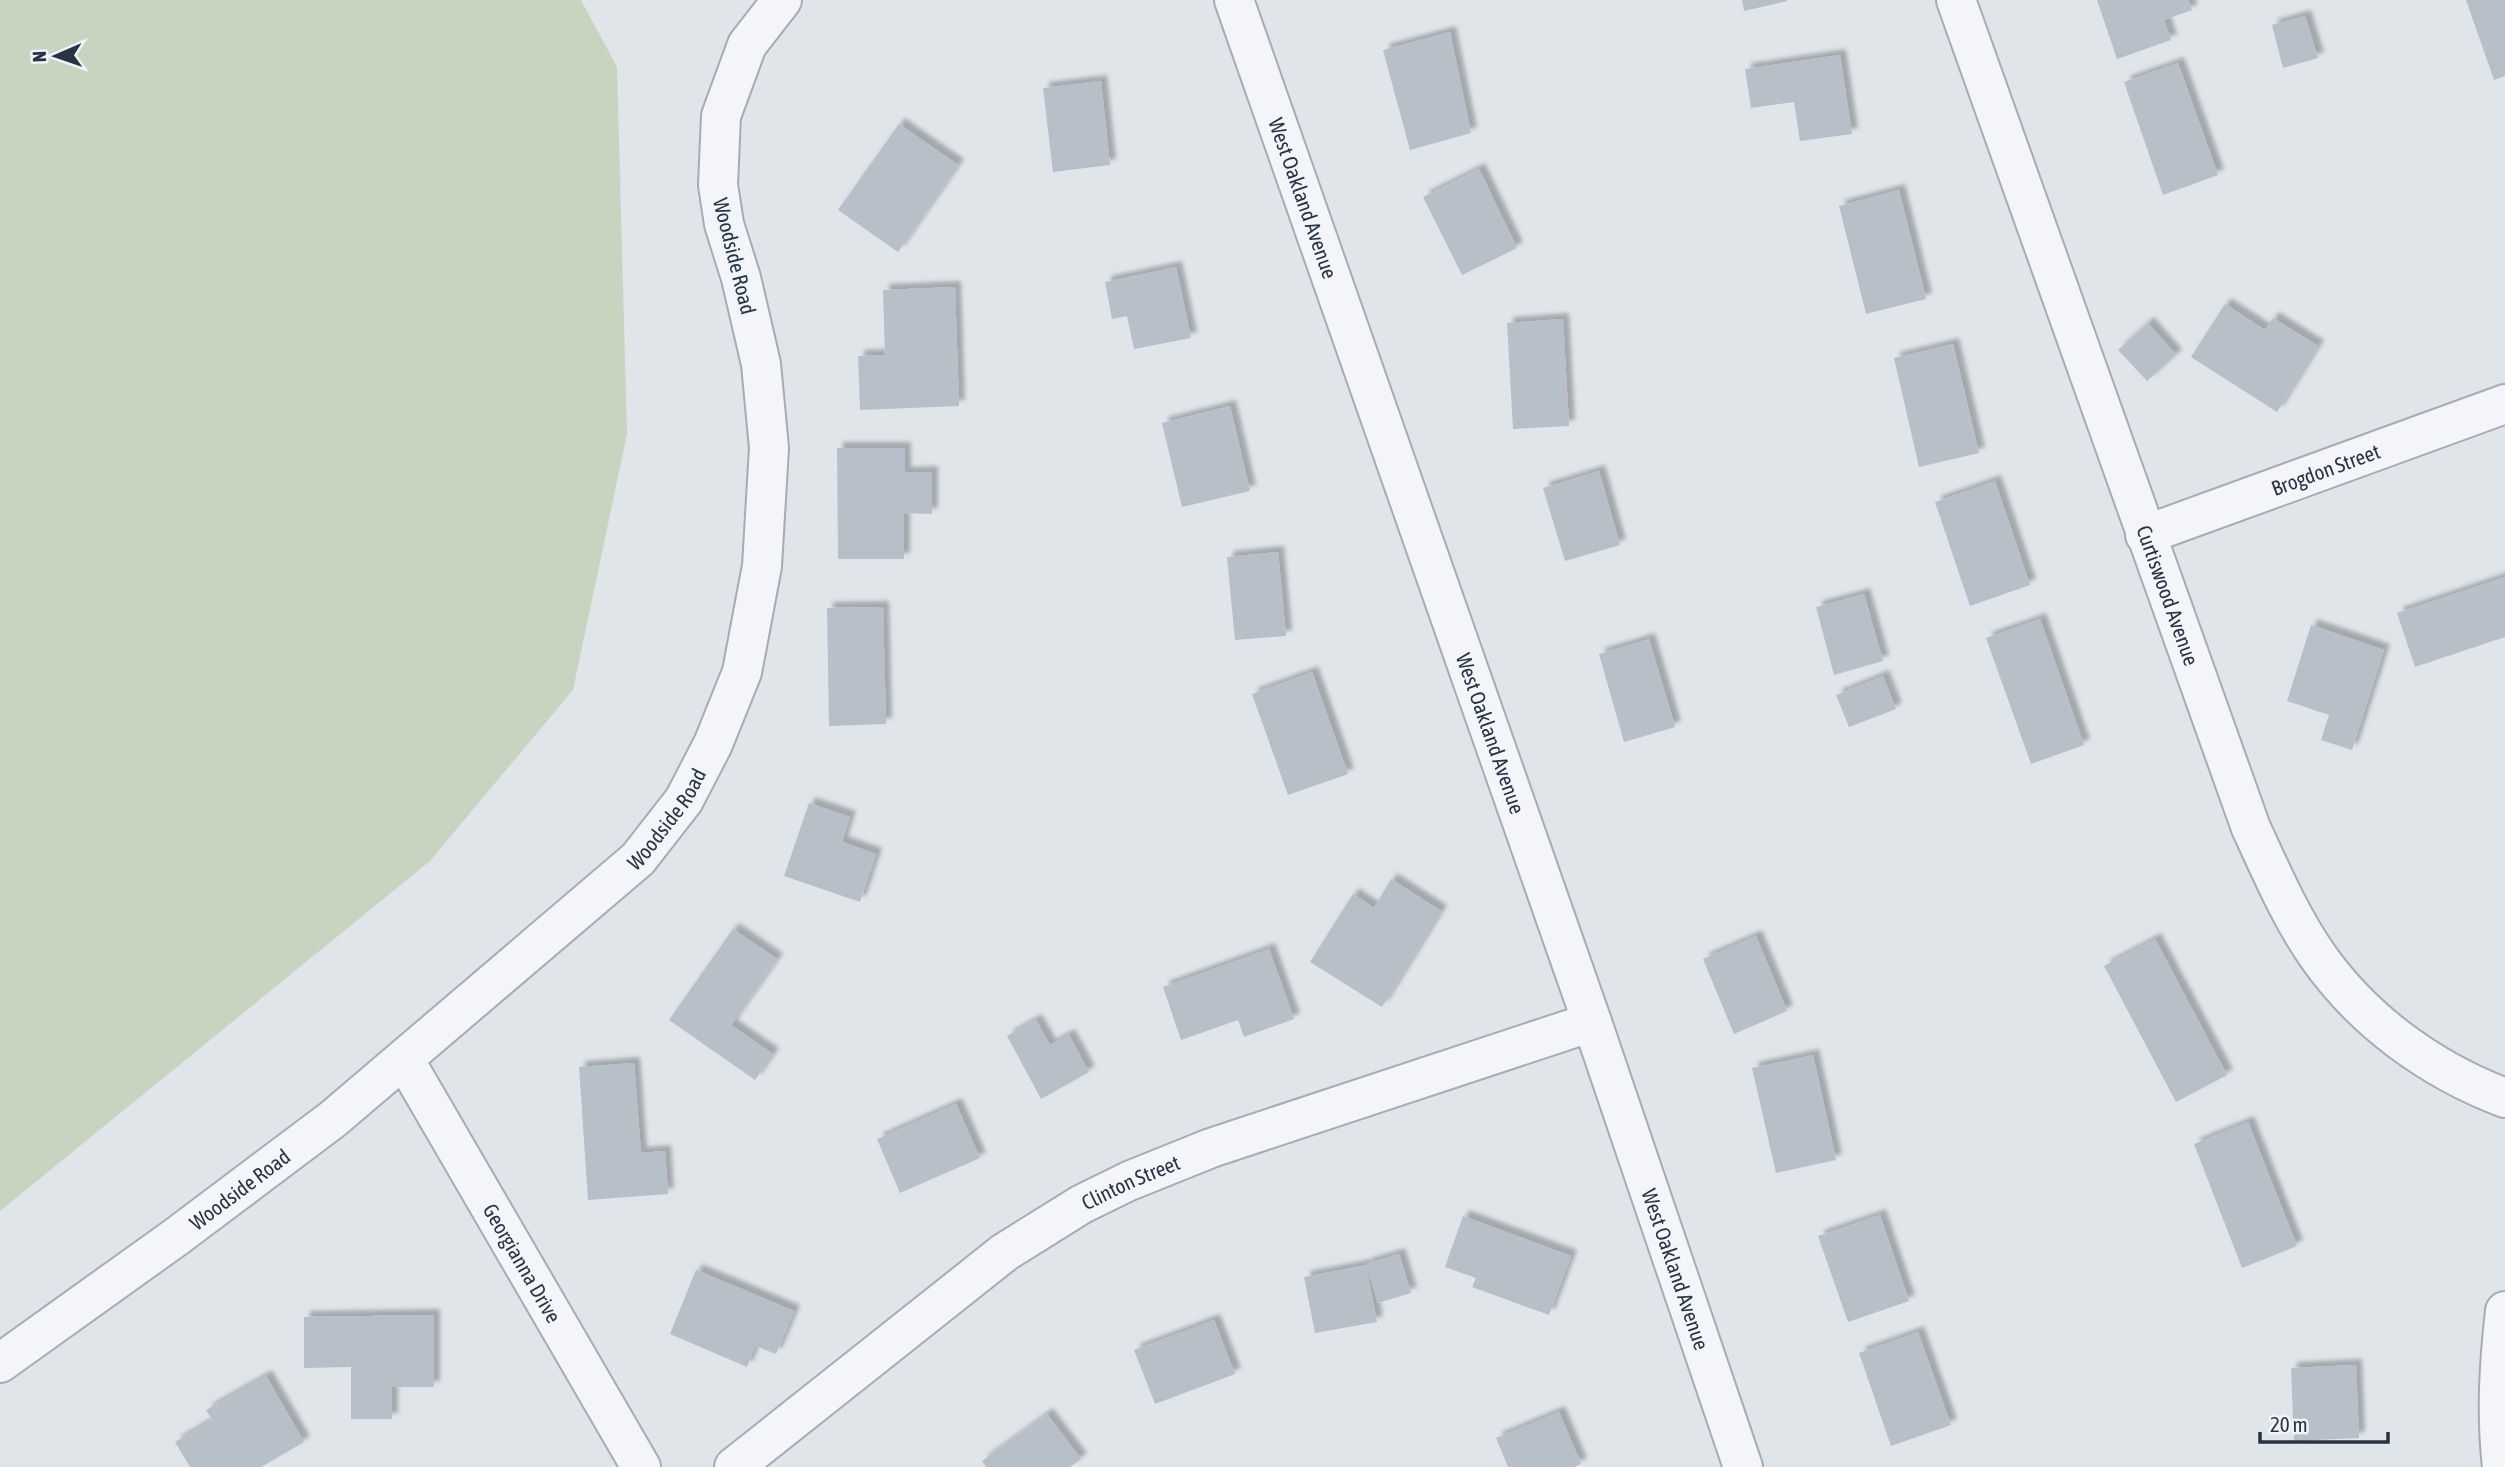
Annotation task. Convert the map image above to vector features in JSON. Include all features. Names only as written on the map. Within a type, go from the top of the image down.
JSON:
[{"type":"street","name":"Woodside Road","points":[[0,1363],[176,1237],[333,1119],[638,859],[684,800],[713,744],[742,673],[762,566],[769,448],[761,364],[722,211],[718,185],[721,116],[747,45],[782,0]]},
{"type":"street","name":"West Oakland Avenue","points":[[1234,0],[1592,1022],[1743,1467]]},
{"type":"street","name":"Curtiswood Avenue","points":[[1956,0],[2251,828],[2283,898],[2317,956],[2360,1008],[2413,1050],[2460,1080],[2505,1098]]},
{"type":"street","name":"Brogdon Street","points":[[2145,535],[2505,404]]},
{"type":"street","name":"Clinton Street","points":[[734,1467],[1005,1252],[1083,1204],[1129,1181],[1211,1148],[1592,1022]]},
{"type":"street","name":"Georgianna Drive","points":[[404,1059],[641,1467]]},
{"type":"street","points":[[2502,1467],[2498,1432],[2498,1367],[2505,1311]]},
{"type":"green space","points":[[0,0],[581,0],[617,67],[627,434],[573,690],[430,861],[0,1211]]},
{"type":"building","points":[[1742,0],[1787,0],[1787,1],[1744,11]]},
{"type":"building","points":[[2097,0],[2188,0],[2192,10],[2164,20],[2171,40],[2117,59]]},
{"type":"building","points":[[2466,0],[2505,0],[2505,76],[2494,80]]},
{"type":"building","points":[[2305,16],[2318,58],[2283,68],[2272,25]]},
{"type":"building","points":[[1450,32],[1471,133],[1410,150],[1383,50]]},
{"type":"building","points":[[1840,55],[1852,134],[1800,141],[1794,102],[1751,108],[1745,69]]},
{"type":"building","points":[[2178,63],[2218,175],[2163,195],[2124,82]]},
{"type":"building","points":[[1101,81],[1110,165],[1053,172],[1043,88]]},
{"type":"building","points":[[899,124],[958,165],[898,252],[838,210]]},
{"type":"building","points":[[1479,169],[1517,248],[1462,275],[1423,197]]},
{"type":"building","points":[[1899,190],[1926,299],[1866,314],[1839,206]]},
{"type":"building","points":[[1176,267],[1191,338],[1134,349],[1127,316],[1112,319],[1105,282]]},
{"type":"building","points":[[955,287],[959,406],[860,410],[858,356],[885,355],[883,290]]},
{"type":"building","points":[[2225,304],[2265,330],[2273,318],[2318,346],[2277,412],[2191,357]]},
{"type":"building","points":[[1563,319],[1569,426],[1513,429],[1507,323]]},
{"type":"building","points":[[2148,323],[2176,355],[2147,381],[2118,350]]},
{"type":"building","points":[[1953,344],[1979,453],[1919,467],[1894,358]]},
{"type":"building","points":[[1230,406],[1250,491],[1182,507],[1162,423]]},
{"type":"building","points":[[837,448],[905,448],[905,473],[932,472],[932,514],[904,513],[904,559],[838,559]]},
{"type":"building","points":[[1599,471],[1620,545],[1565,561],[1543,488]]},
{"type":"building","points":[[1995,481],[2030,585],[1970,606],[1935,502]]},
{"type":"building","points":[[1278,552],[1286,636],[1235,640],[1227,557]]},
{"type":"building","points":[[2505,577],[2505,637],[2415,667],[2397,613]]},
{"type":"building","points":[[1864,594],[1883,661],[1834,675],[1816,607]]},
{"type":"building","points":[[883,607],[886,724],[829,726],[827,608]]},
{"type":"building","points":[[2040,619],[2084,745],[2031,764],[1986,638]]},
{"type":"building","points":[[2311,625],[2384,650],[2352,750],[2321,740],[2329,715],[2287,701]]},
{"type":"building","points":[[1649,639],[1675,727],[1624,742],[1599,654]]},
{"type":"building","points":[[1312,672],[1348,774],[1288,795],[1252,694]]},
{"type":"building","points":[[1883,676],[1896,709],[1849,727],[1836,695]]},
{"type":"building","points":[[809,803],[850,817],[842,842],[876,854],[860,902],[784,876]]},
{"type":"building","points":[[1391,879],[1441,911],[1382,1007],[1310,962],[1353,894],[1374,908]]},
{"type":"building","points":[[733,929],[777,959],[731,1025],[773,1054],[755,1080],[669,1020]]},
{"type":"building","points":[[1756,936],[1787,1011],[1734,1034],[1703,959]]},
{"type":"building","points":[[2155,939],[2227,1075],[2176,1102],[2104,966]]},
{"type":"building","points":[[1269,949],[1294,1019],[1244,1037],[1238,1020],[1181,1040],[1163,987]]},
{"type":"building","points":[[1036,1020],[1050,1045],[1069,1035],[1089,1072],[1041,1099],[1007,1036]]},
{"type":"building","points":[[1813,1055],[1836,1160],[1776,1173],[1752,1068]]},
{"type":"building","points":[[634,1063],[641,1153],[665,1151],[668,1194],[588,1200],[579,1067]]},
{"type":"building","points":[[956,1104],[980,1158],[900,1193],[877,1139]]},
{"type":"building","points":[[2248,1122],[2297,1246],[2242,1268],[2194,1144]]},
{"type":"building","points":[[1880,1215],[1909,1301],[1848,1322],[1818,1236]]},
{"type":"building","points":[[1463,1216],[1571,1256],[1549,1315],[1472,1287],[1476,1278],[1445,1267]]},
{"type":"building","points":[[1399,1254],[1411,1293],[1378,1303],[1366,1264]]},
{"type":"building","points":[[1366,1265],[1377,1322],[1315,1333],[1304,1277]]},
{"type":"building","points":[[696,1270],[794,1311],[776,1354],[755,1346],[747,1367],[670,1334]]},
{"type":"building","points":[[434,1315],[434,1387],[392,1387],[392,1419],[351,1419],[351,1367],[304,1368],[304,1317]]},
{"type":"building","points":[[1214,1320],[1235,1374],[1155,1404],[1134,1350]]},
{"type":"building","points":[[1918,1332],[1951,1425],[1891,1446],[1859,1353]]},
{"type":"building","points":[[2356,1365],[2359,1438],[2294,1441],[2291,1368]]},
{"type":"building","points":[[266,1376],[304,1442],[261,1467],[190,1467],[175,1442],[212,1420],[206,1410]]},
{"type":"building","points":[[1559,1412],[1581,1464],[1574,1467],[1508,1467],[1496,1438]]},
{"type":"building","points":[[1047,1414],[1081,1459],[1070,1467],[986,1467],[982,1461]]}]
